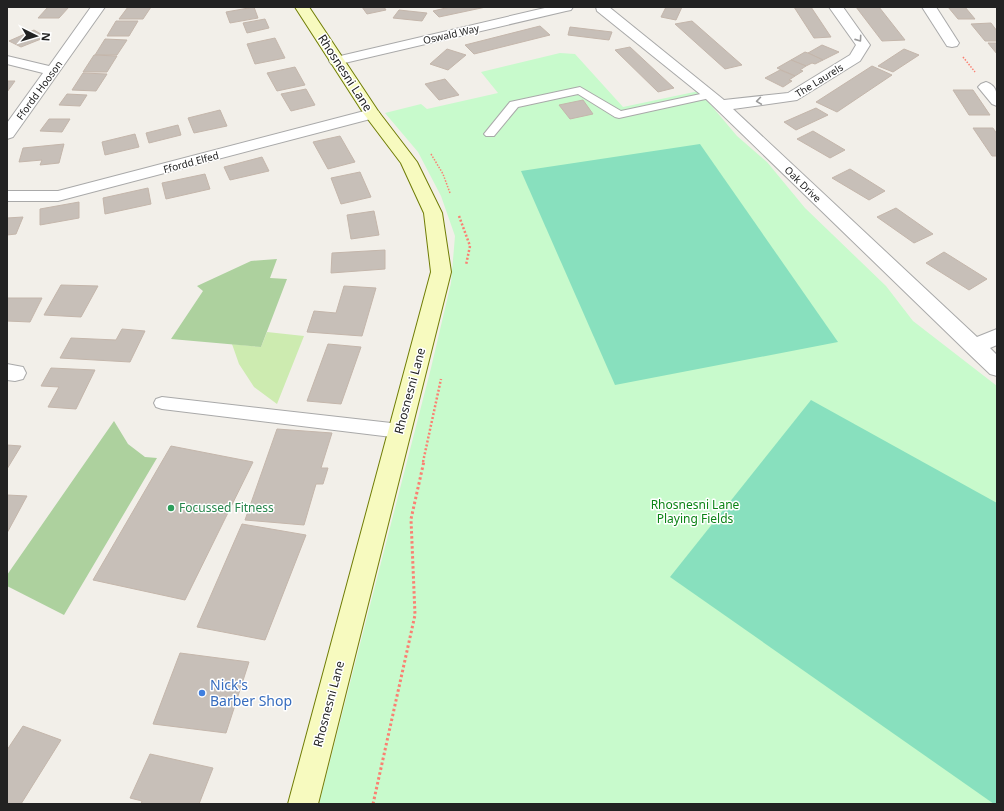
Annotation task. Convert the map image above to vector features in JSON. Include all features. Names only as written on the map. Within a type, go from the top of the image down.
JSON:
[{"type":"main road","name":"Rhosnesni Lane","points":[[302,7],[372,114],[408,162],[433,213],[441,272],[303,804]]},
{"type":"street","name":"Ffordd Hooson","points":[[7,134],[98,7]]},
{"type":"street","name":"Oswald Way","points":[[336,61],[566,7]]},
{"type":"street","name":"The Laurels","points":[[715,100],[792,97],[855,58],[863,45],[836,7]]},
{"type":"street","points":[[929,7],[952,43]]},
{"type":"street","name":"Oak Drive","points":[[600,8],[715,100],[997,368]]},
{"type":"street","points":[[7,60],[53,71]]},
{"type":"street","points":[[986,87],[997,101]]},
{"type":"street","name":"Ffordd Elfed","points":[[7,196],[58,196],[372,114]]},
{"type":"street","points":[[974,347],[997,336]]},
{"type":"lane","points":[[490,134],[514,104],[580,90],[620,115],[715,100]]},
{"type":"lane","points":[[162,403],[400,431]]},
{"type":"path","points":[[952,43],[986,87]]},
{"type":"green space","name":"Rhosnesni Lane Playing Fields","points":[[560,53],[575,54],[623,107],[699,91],[737,136],[767,162],[805,208],[886,286],[913,321],[997,386],[997,804],[319,804],[431,368],[451,283],[455,236],[441,196],[418,152],[385,113],[421,104],[427,109],[498,93],[481,72]]},
{"type":"green space","points":[[700,144],[838,342],[615,385],[521,171]]},
{"type":"green space","points":[[277,259],[270,278],[287,279],[261,347],[171,339],[203,291],[197,286],[251,261]]},
{"type":"green space","points":[[267,332],[304,336],[277,404],[254,387],[239,364],[232,344],[261,347]]},
{"type":"green space","points":[[811,400],[997,503],[997,804],[994,804],[670,577]]},
{"type":"green space","points":[[114,421],[128,444],[145,457],[157,458],[64,615],[7,586],[7,575]]},
{"type":"building","points":[[48,7],[69,7],[59,18],[38,18]]},
{"type":"building","points":[[128,7],[151,7],[143,19],[119,19]]},
{"type":"building","points":[[254,7],[258,18],[230,23],[226,12]]},
{"type":"building","points":[[362,7],[384,7],[386,10],[367,14]]},
{"type":"building","points":[[450,7],[486,7],[439,17],[433,11]]},
{"type":"building","points":[[666,7],[682,7],[676,20],[661,17]]},
{"type":"building","points":[[794,7],[811,7],[831,37],[814,38]]},
{"type":"building","points":[[856,7],[879,7],[905,40],[882,41]]},
{"type":"building","points":[[948,7],[965,7],[975,19],[958,19]]},
{"type":"building","points":[[399,10],[427,13],[422,21],[393,18]]},
{"type":"building","points":[[265,19],[269,28],[247,33],[243,23]]},
{"type":"building","points":[[116,21],[138,21],[129,36],[107,36]]},
{"type":"building","points":[[692,21],[742,65],[725,69],[675,24]]},
{"type":"building","points":[[991,23],[997,31],[997,41],[985,41],[971,24]]},
{"type":"building","points":[[540,26],[550,35],[474,54],[465,45]]},
{"type":"building","points":[[570,27],[612,32],[609,40],[568,35]]},
{"type":"building","points":[[34,30],[46,37],[21,47],[9,41]]},
{"type":"building","points":[[275,38],[285,58],[255,64],[247,44]]},
{"type":"building","points":[[105,39],[127,40],[117,55],[95,55]]},
{"type":"building","points":[[988,43],[997,43],[997,54]]},
{"type":"building","points":[[822,45],[839,52],[823,60],[808,53]]},
{"type":"building","points":[[630,47],[674,88],[658,92],[615,50]]},
{"type":"building","points":[[447,49],[466,55],[448,70],[430,64]]},
{"type":"building","points":[[904,49],[919,55],[893,72],[878,66]]},
{"type":"building","points":[[805,52],[823,60],[806,66],[791,60]]},
{"type":"building","points":[[94,55],[117,56],[107,72],[83,72]]},
{"type":"building","points":[[791,60],[806,66],[800,70],[803,71],[795,76],[777,68]]},
{"type":"building","points":[[872,66],[892,75],[837,112],[816,102]]},
{"type":"building","points":[[295,67],[305,85],[277,91],[267,73]]},
{"type":"building","points":[[780,70],[795,76],[789,80],[792,81],[783,87],[765,78]]},
{"type":"building","points":[[83,73],[107,74],[96,91],[72,90]]},
{"type":"building","points":[[445,79],[459,95],[439,100],[425,84]]},
{"type":"building","points":[[7,81],[15,81],[7,92]]},
{"type":"building","points":[[306,89],[315,105],[291,111],[281,94]]},
{"type":"building","points":[[953,90],[973,90],[990,115],[969,115]]},
{"type":"building","points":[[67,94],[87,95],[80,106],[59,105]]},
{"type":"building","points":[[583,100],[593,114],[570,119],[559,105]]},
{"type":"building","points":[[816,108],[828,115],[796,130],[784,122]]},
{"type":"building","points":[[220,110],[227,126],[194,133],[188,118]]},
{"type":"building","points":[[49,119],[70,119],[62,132],[40,131]]},
{"type":"building","points":[[178,125],[181,135],[149,143],[146,133]]},
{"type":"building","points":[[973,128],[993,128],[997,134],[997,156],[992,156]]},
{"type":"building","points":[[813,131],[845,150],[830,158],[797,139]]},
{"type":"building","points":[[135,134],[139,147],[105,155],[102,142]]},
{"type":"building","points":[[340,136],[355,162],[328,169],[313,142]]},
{"type":"building","points":[[64,144],[59,163],[40,165],[42,160],[19,162],[23,148]]},
{"type":"building","points":[[262,157],[269,171],[230,180],[224,167]]},
{"type":"building","points":[[850,169],[885,191],[869,200],[832,178]]},
{"type":"building","points":[[360,172],[371,197],[341,204],[331,178]]},
{"type":"building","points":[[205,174],[210,189],[166,199],[162,183]]},
{"type":"building","points":[[148,188],[151,204],[105,214],[103,198]]},
{"type":"building","points":[[79,202],[79,218],[40,225],[40,209]]},
{"type":"building","points":[[896,208],[933,234],[914,243],[877,217]]},
{"type":"building","points":[[374,211],[379,235],[351,239],[347,215]]},
{"type":"building","points":[[23,217],[16,234],[7,235],[7,218]]},
{"type":"building","points":[[385,250],[385,269],[331,273],[332,253]]},
{"type":"building","points":[[944,252],[987,279],[969,290],[926,263]]},
{"type":"building","points":[[61,285],[98,286],[81,317],[44,315]]},
{"type":"building","points":[[344,286],[376,288],[362,336],[307,332],[314,311],[336,313]]},
{"type":"building","points":[[7,298],[42,298],[30,322],[7,321]]},
{"type":"building","points":[[122,329],[145,331],[130,362],[60,358],[71,338],[116,340]]},
{"type":"building","points":[[328,344],[361,347],[341,404],[307,401]]},
{"type":"building","points":[[51,368],[95,370],[76,409],[48,407],[59,387],[41,386]]},
{"type":"building","points":[[277,429],[332,433],[321,468],[328,468],[323,484],[316,484],[304,525],[245,520]]},
{"type":"building","points":[[7,445],[21,446],[7,469]]},
{"type":"building","points":[[171,446],[253,462],[185,600],[93,580]]},
{"type":"building","points":[[7,495],[27,496],[7,533]]},
{"type":"building","points":[[242,524],[306,535],[265,640],[197,627]]},
{"type":"building","name":"Nick's Barber Shop","points":[[180,653],[249,662],[226,733],[153,724]]},
{"type":"building","points":[[23,726],[61,740],[21,804],[7,804],[7,750]]},
{"type":"building","points":[[150,754],[213,768],[199,804],[141,804],[142,801],[130,798]]},
{"type":"place","name":"Focussed Fitness","points":[[171,508]]},
{"type":"place","name":"Nick's Barber Shop","points":[[202,693]]}]
